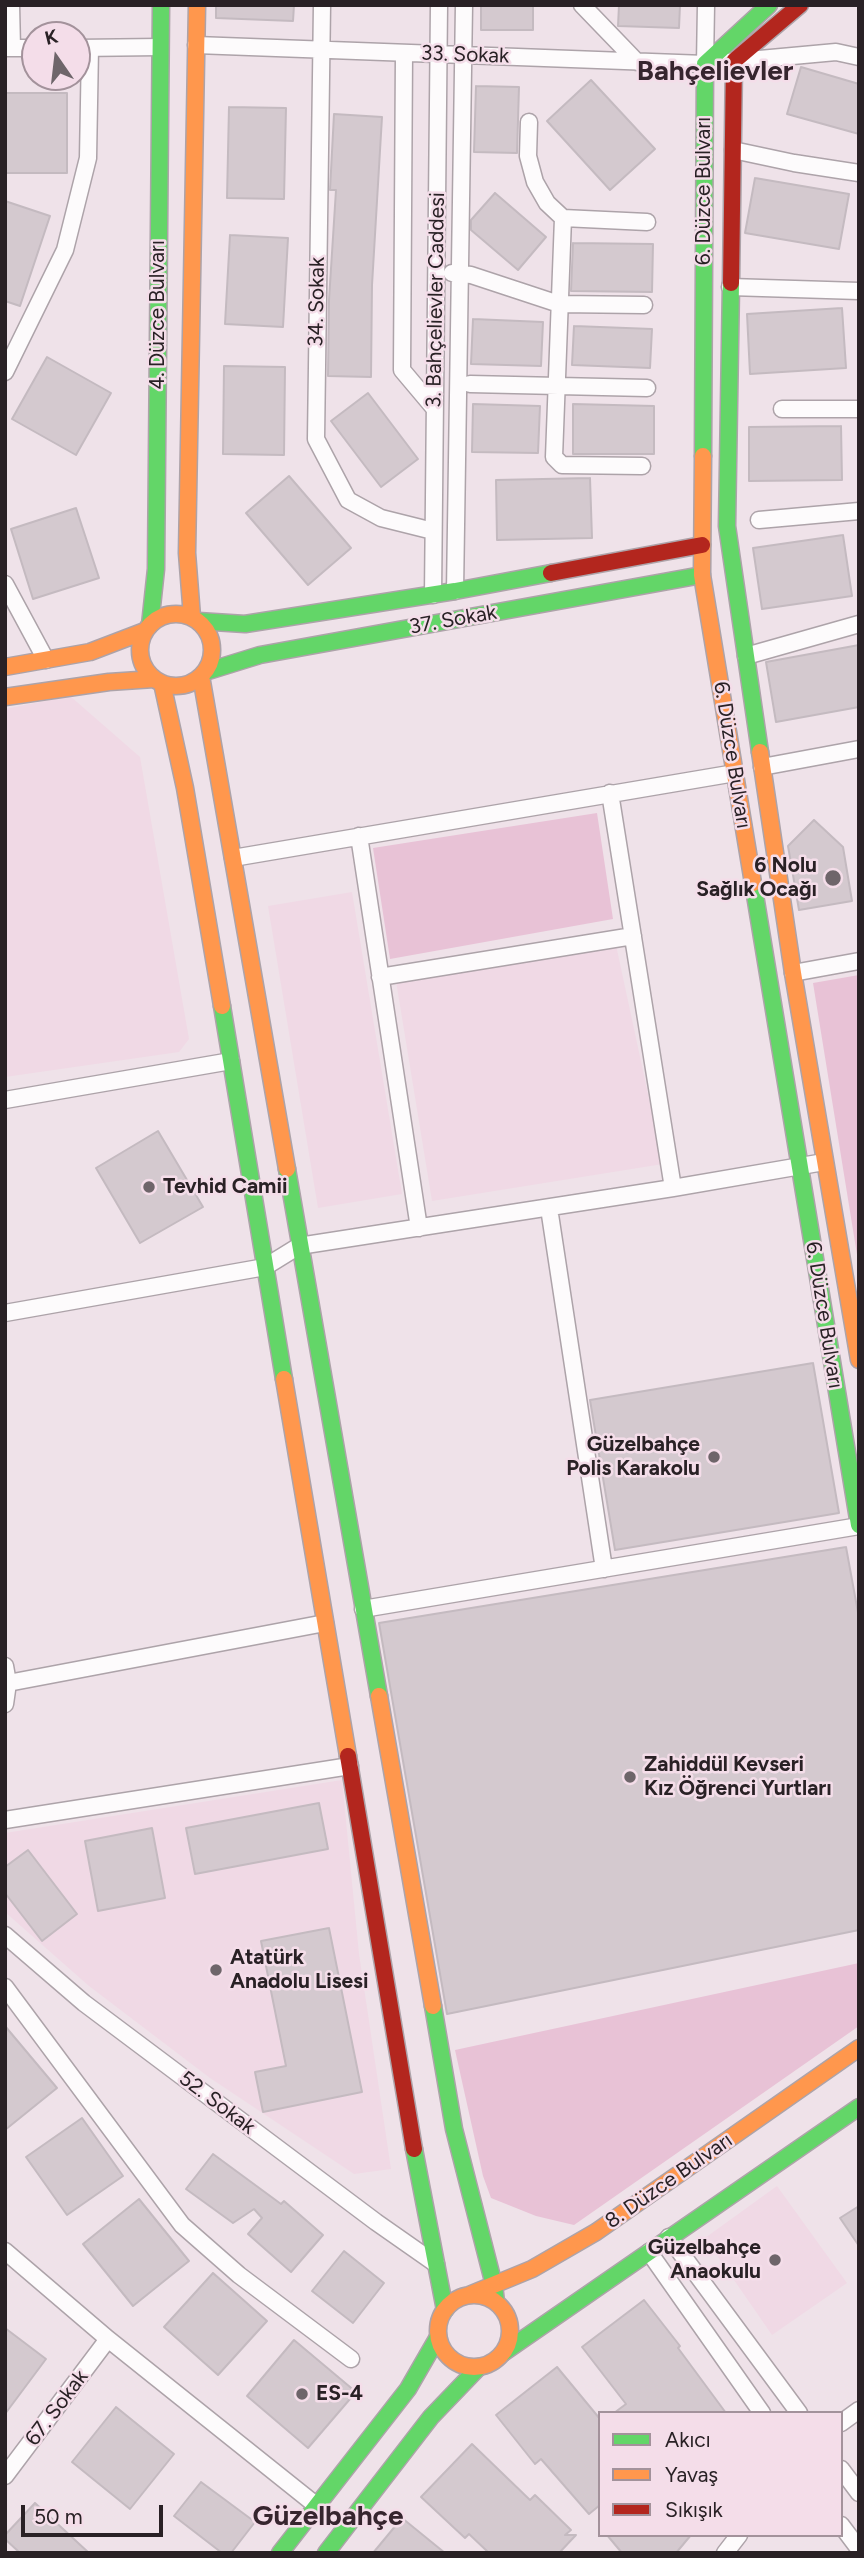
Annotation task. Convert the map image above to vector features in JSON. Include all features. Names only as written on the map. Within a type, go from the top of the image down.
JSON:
[{"type":"main road","name":"4. Düzce Bulvarı","points":[[147,628],[156,569],[161,5]]},
{"type":"main road","name":"4. Düzce Bulvarı","points":[[195,619],[187,553],[197,5]]},
{"type":"main road","points":[[705,64],[769,5]]},
{"type":"main road","points":[[734,61],[800,5]]},
{"type":"main road","name":"6. Düzce Bulvarı","points":[[734,61],[727,526],[793,973],[859,1360]]},
{"type":"main road","name":"6. Düzce Bulvarı","points":[[705,64],[702,575],[859,1526]]},
{"type":"main road","points":[[5,667],[90,652],[147,628],[159,618],[170,614],[245,624],[433,595],[702,545]]},
{"type":"main road","points":[[542,575],[547,603]]},
{"type":"main road","name":"37. Sokak","points":[[203,674],[260,656],[702,575]]},
{"type":"main road","points":[[323,612],[328,643]]},
{"type":"main road","points":[[195,619],[206,629],[212,651],[203,674],[233,858],[454,2129],[496,2302],[509,2320],[509,2343],[503,2353]]},
{"type":"main road","points":[[147,628],[140,652],[147,671],[158,681],[185,788],[415,2156],[445,2309]]},
{"type":"main road","points":[[5,697],[108,682],[158,681],[176,686],[187,685],[203,674]]},
{"type":"main road","name":"8. Düzce Bulvarı","points":[[469,2295],[532,2269],[596,2232],[859,2048]]},
{"type":"main road","points":[[496,2302],[479,2295],[469,2295],[445,2309],[438,2327],[438,2337],[448,2357],[457,2364],[468,2367],[489,2365],[859,2107]]},
{"type":"main road","points":[[280,2553],[408,2389],[438,2337]]},
{"type":"main road","points":[[326,2553],[431,2417],[479,2367]]},
{"type":"street","points":[[8,48],[11,5]]},
{"type":"street","name":"34. Sokak","points":[[323,5],[320,50],[316,439],[348,500],[381,518],[433,531]]},
{"type":"street","name":"3. Bahçelievler Caddesi","points":[[433,595],[439,5]]},
{"type":"street","name":"3. Bahçelievler Caddesi","points":[[455,591],[464,5]]},
{"type":"street","points":[[582,5],[636,62]]},
{"type":"street","points":[[705,64],[706,5]]},
{"type":"street","name":"33. Sokak","points":[[197,46],[705,64],[836,52],[859,57]]},
{"type":"street","points":[[91,48],[160,47]]},
{"type":"street","points":[[404,53],[402,370],[434,408]]},
{"type":"street","points":[[5,372],[65,250],[88,158],[85,91]]},
{"type":"street","points":[[528,122],[528,156],[535,182],[547,203],[563,218],[647,222]]},
{"type":"street","points":[[733,150],[859,173]]},
{"type":"street","points":[[563,218],[553,452],[556,461],[562,465],[642,466]]},
{"type":"street","points":[[436,272],[471,275],[559,304],[645,305]]},
{"type":"street","points":[[730,287],[859,291]]},
{"type":"street","points":[[470,384],[647,388]]},
{"type":"street","points":[[782,409],[859,408]]},
{"type":"street","points":[[759,520],[859,511]]},
{"type":"street","points":[[5,584],[46,660]]},
{"type":"street","points":[[746,656],[859,624]]},
{"type":"street","points":[[762,767],[859,749]]},
{"type":"street","points":[[233,858],[735,773]]},
{"type":"street","points":[[611,793],[673,1188]]},
{"type":"street","points":[[359,836],[419,1228]]},
{"type":"street","points":[[380,977],[633,936]]},
{"type":"street","points":[[793,973],[859,961]]},
{"type":"street","points":[[5,1100],[230,1061]]},
{"type":"street","points":[[5,1313],[265,1267],[299,1247],[824,1162]]},
{"type":"street","points":[[549,1208],[604,1569]]},
{"type":"street","points":[[363,1609],[859,1526]]},
{"type":"street","points":[[5,1704],[6,1675],[325,1623]]},
{"type":"street","points":[[5,1820],[350,1766]]},
{"type":"street","name":"52. Sokak","points":[[5,1935],[84,2003],[376,2222],[436,2263]]},
{"type":"street","points":[[5,1987],[182,2225],[239,2276],[351,2359]]},
{"type":"street","points":[[669,2237],[798,2411]]},
{"type":"street","points":[[5,2251],[108,2339],[317,2506]]},
{"type":"street","points":[[649,2252],[761,2411]]},
{"type":"street","name":"67. Sokak","points":[[5,2476],[108,2339]]},
{"type":"street","points":[[843,2422],[859,2410]]},
{"type":"street","points":[[843,2472],[859,2493]]},
{"type":"street","points":[[843,2528],[859,2549]]},
{"type":"street","points":[[725,2553],[737,2537]]},
{"type":"shaded area","points":[[70,696],[140,757],[189,1039],[179,1052],[5,1077],[5,709]]},
{"type":"shaded area","points":[[597,813],[613,919],[390,959],[373,848]]},
{"type":"shaded area","points":[[352,892],[402,1194],[318,1208],[268,906]]},
{"type":"shaded area","points":[[616,945],[663,1164],[432,1201],[396,981]]},
{"type":"shaded area","points":[[859,975],[859,1267],[813,983]]},
{"type":"shaded area","name":"Atatürk Anadolu Lisesi","points":[[342,1780],[359,1954],[391,2169],[354,2174],[210,2078],[89,1986],[5,1912],[5,1833]]},
{"type":"shaded area","points":[[859,1963],[859,2026],[574,2225],[536,2216],[491,2198],[483,2176],[455,2050]]},
{"type":"shaded area","name":"Güzelbahçe Anaokulu","points":[[777,2186],[847,2283],[772,2335],[705,2238]]},
{"type":"building","points":[[216,5],[294,5],[293,21],[216,18]]},
{"type":"building","points":[[481,5],[533,5],[533,30],[481,30]]},
{"type":"building","points":[[619,5],[680,5],[679,28],[618,26]]},
{"type":"building","points":[[801,67],[859,84],[859,134],[787,114]]},
{"type":"building","points":[[591,80],[655,149],[610,190],[547,121]]},
{"type":"building","points":[[476,86],[519,87],[517,153],[474,152]]},
{"type":"building","points":[[6,93],[67,93],[67,173],[5,173]]},
{"type":"building","points":[[229,107],[286,108],[284,199],[227,198]]},
{"type":"building","points":[[334,114],[382,117],[372,285],[371,377],[328,376],[329,300],[336,190],[330,190]]},
{"type":"building","points":[[755,178],[849,194],[839,249],[745,233]]},
{"type":"building","points":[[495,193],[546,237],[518,270],[471,230],[471,220]]},
{"type":"building","points":[[5,201],[50,216],[20,306],[5,301]]},
{"type":"building","points":[[230,235],[288,238],[283,327],[225,324]]},
{"type":"building","points":[[573,243],[653,244],[652,292],[571,291]]},
{"type":"building","points":[[842,308],[846,368],[750,374],[747,314]]},
{"type":"building","points":[[473,319],[543,322],[541,366],[471,364]]},
{"type":"building","points":[[574,326],[652,329],[650,368],[572,365]]},
{"type":"building","points":[[47,357],[111,393],[76,455],[12,419]]},
{"type":"building","points":[[224,366],[285,367],[284,455],[223,454]]},
{"type":"building","points":[[368,393],[418,459],[381,487],[331,421]]},
{"type":"building","points":[[473,404],[540,406],[538,453],[472,452]]},
{"type":"building","points":[[573,404],[654,406],[654,454],[573,454]]},
{"type":"building","points":[[841,426],[842,480],[749,481],[749,427]]},
{"type":"building","points":[[289,476],[351,548],[308,585],[246,513]]},
{"type":"building","points":[[590,478],[592,538],[497,540],[496,480]]},
{"type":"building","points":[[76,508],[99,578],[33,599],[11,529]]},
{"type":"building","points":[[843,535],[852,596],[762,609],[753,548]]},
{"type":"building","points":[[859,645],[859,707],[776,722],[766,662]]},
{"type":"building","points":[[814,820],[843,847],[852,901],[799,910],[788,846]]},
{"type":"building","name":"Tevhid Camii","points":[[158,1131],[203,1207],[140,1243],[96,1168]]},
{"type":"building","name":"Güzelbahçe Polis Karakolu","points":[[813,1363],[839,1513],[615,1550],[590,1400]]},
{"type":"building","name":"Zahiddül Kevseri Kız Öğrenci Yurtları","points":[[846,1547],[859,1618],[859,1930],[447,2014],[379,1623]]},
{"type":"building","points":[[319,1803],[328,1849],[195,1874],[186,1828]]},
{"type":"building","points":[[152,1828],[165,1898],[98,1911],[85,1841]]},
{"type":"building","points":[[28,1850],[77,1914],[42,1941],[5,1893],[5,1867]]},
{"type":"building","name":"Atatürk Anadolu Lisesi","points":[[329,1928],[362,2092],[263,2112],[255,2072],[286,2066],[261,1941]]},
{"type":"building","points":[[5,2026],[57,2088],[5,2130]]},
{"type":"building","points":[[82,2118],[123,2176],[67,2215],[26,2157]]},
{"type":"building","points":[[213,2154],[281,2204],[284,2201],[323,2235],[291,2272],[248,2234],[262,2218],[254,2209],[233,2223],[186,2189]]},
{"type":"building","points":[[139,2199],[189,2261],[133,2306],[83,2244]]},
{"type":"building","points":[[859,2206],[859,2246],[840,2218]]},
{"type":"building","points":[[344,2251],[384,2283],[353,2323],[312,2291]]},
{"type":"building","points":[[213,2273],[267,2321],[218,2375],[164,2327]]},
{"type":"building","points":[[644,2300],[680,2346],[678,2348],[725,2411],[617,2411],[626,2404],[582,2347]]},
{"type":"building","points":[[5,2328],[46,2359],[5,2414]]},
{"type":"building","name":"ES-4","points":[[294,2340],[356,2392],[308,2448],[247,2396]]},
{"type":"building","points":[[557,2367],[598,2417],[598,2507],[589,2514],[541,2459],[535,2464],[496,2415]]},
{"type":"building","points":[[116,2407],[174,2454],[130,2509],[72,2462]]},
{"type":"building","points":[[472,2444],[530,2500],[535,2495],[571,2530],[565,2535],[576,2535],[559,2553],[489,2553],[469,2534],[465,2538],[421,2497]]},
{"type":"building","points":[[201,2482],[255,2522],[231,2553],[222,2553],[174,2516]]},
{"type":"building","points":[[35,2503],[89,2553],[20,2553],[5,2539],[5,2535]]},
{"type":"building","points":[[402,2518],[445,2553],[373,2553]]},
{"type":"building","points":[[609,2537],[689,2537],[676,2553],[622,2553]]},
{"type":"traffic: fast","points":[[150,625],[156,569],[161,5]]},
{"type":"traffic: fast","points":[[703,456],[705,64],[769,5]]},
{"type":"traffic: fast","points":[[731,283],[727,526],[760,752]]},
{"type":"traffic: fast","points":[[198,621],[245,624],[551,573]]},
{"type":"traffic: fast","points":[[205,672],[260,655],[702,575]]},
{"type":"traffic: fast","points":[[753,883],[859,1525]]},
{"type":"traffic: fast","points":[[222,1006],[284,1379]]},
{"type":"traffic: fast","points":[[287,1169],[379,1696]]},
{"type":"traffic: fast","points":[[433,2006],[454,2129],[496,2302]]},
{"type":"traffic: fast","points":[[503,2353],[859,2107]]},
{"type":"traffic: fast","points":[[414,2149],[445,2310]]},
{"type":"traffic: fast","points":[[280,2553],[408,2389],[438,2337]]},
{"type":"traffic: fast","points":[[326,2553],[431,2417],[479,2367]]},
{"type":"traffic: slow","points":[[192,617],[187,553],[197,5]]},
{"type":"traffic: slow","points":[[703,456],[702,575],[753,883]]},
{"type":"traffic: slow","points":[[176,614],[196,620],[206,630],[212,650],[206,670],[196,680],[176,686],[156,680],[146,670],[140,650],[146,630],[156,620],[176,614]]},
{"type":"traffic: slow","points":[[5,667],[90,652],[145,631]]},
{"type":"traffic: slow","points":[[201,676],[287,1169]]},
{"type":"traffic: slow","points":[[5,697],[109,682],[154,679]]},
{"type":"traffic: slow","points":[[162,683],[185,788],[222,1006]]},
{"type":"traffic: slow","points":[[760,752],[793,973],[859,1360]]},
{"type":"traffic: slow","points":[[284,1379],[348,1756]]},
{"type":"traffic: slow","points":[[379,1696],[433,2006]]},
{"type":"traffic: slow","points":[[469,2295],[532,2269],[596,2232],[859,2048]]},
{"type":"traffic: slow","points":[[467,2295],[481,2295],[500,2305],[510,2324],[510,2331],[510,2338],[500,2357],[481,2367],[467,2367],[448,2357],[438,2338],[438,2324],[448,2305],[467,2295]]},
{"type":"traffic: jam","points":[[731,283],[734,61],[800,5]]},
{"type":"traffic: jam","points":[[551,573],[702,545]]},
{"type":"traffic: jam","points":[[348,1756],[414,2149]]},
{"type":"place","name":"6 Nolu Sağlık Ocağı","points":[[833,878]]},
{"type":"place","name":"Tevhid Camii","points":[[149,1187]]},
{"type":"place","name":"Güzelbahçe Polis Karakolu","points":[[714,1457]]},
{"type":"place","name":"Zahiddül Kevseri Kız Öğrenci Yurtları","points":[[630,1777]]},
{"type":"place","name":"Atatürk Anadolu Lisesi","points":[[216,1970]]},
{"type":"place","name":"Güzelbahçe Anaokulu","points":[[775,2260]]},
{"type":"place","name":"ES-4","points":[[302,2394]]},
{"type":"district","name":"Bahçelievler","points":[[715,72]]},
{"type":"district","name":"Güzelbahçe","points":[[328,2517]]}]
